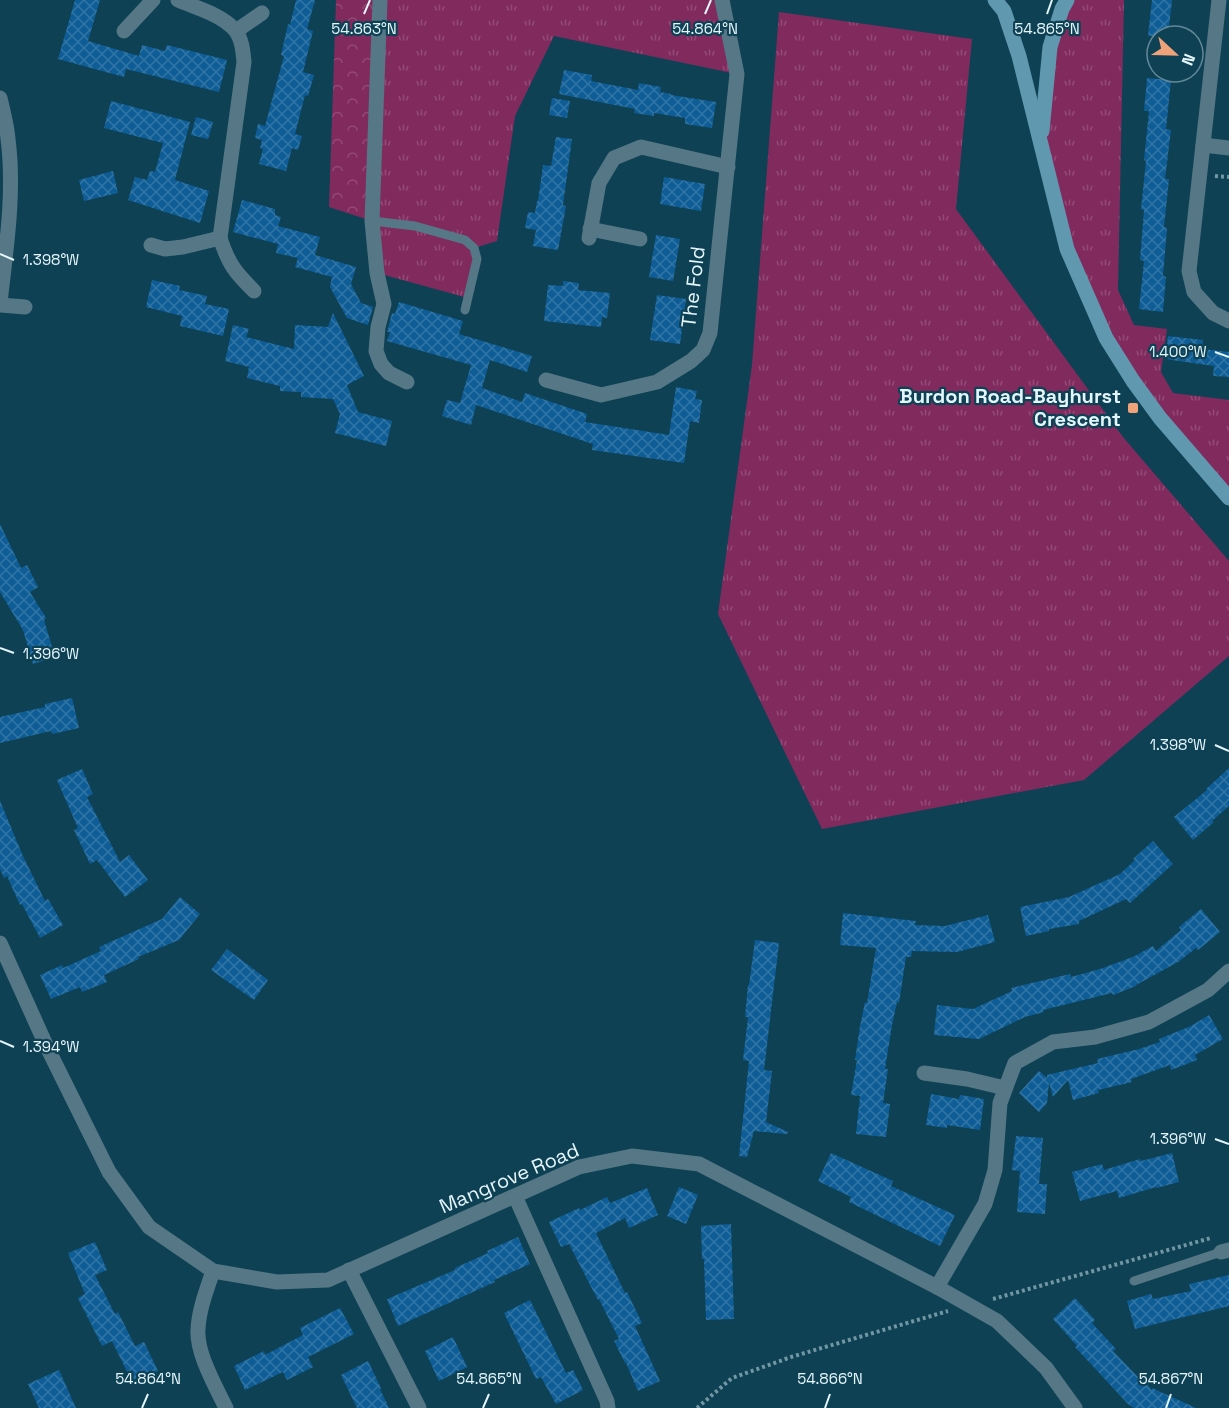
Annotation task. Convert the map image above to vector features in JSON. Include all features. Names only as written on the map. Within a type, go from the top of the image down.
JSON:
[{"type":"main road","points":[[995,0],[1004,11],[1019,56],[1067,249],[1106,338],[1132,381],[1153,409],[1229,498]]},
{"type":"main road","points":[[1041,142],[1050,47],[1067,0]]},
{"type":"street","points":[[124,31],[153,0]]},
{"type":"street","points":[[178,0],[222,19],[236,31],[242,45],[244,62],[220,238],[226,257],[236,274],[254,291]]},
{"type":"street","points":[[380,0],[372,221],[377,273],[384,304],[378,327],[376,351],[381,364],[388,373],[407,382]]},
{"type":"street","name":"The Fold","points":[[546,380],[601,394],[657,382],[692,361],[703,350],[710,333],[737,74],[722,0]]},
{"type":"street","points":[[1218,0],[1189,271],[1194,292],[1213,313],[1229,321]]},
{"type":"street","points":[[236,31],[262,13]]},
{"type":"street","points":[[0,98],[8,139],[10,185],[8,238],[0,304],[25,307]]},
{"type":"street","points":[[1203,145],[1229,148]]},
{"type":"street","points":[[640,240],[590,234],[599,183],[614,158],[641,147],[728,167]]},
{"type":"street","points":[[151,245],[165,249],[220,238]]},
{"type":"street","name":"Mangrove Road","points":[[0,944],[46,1045],[109,1172],[149,1227],[213,1271],[277,1282],[328,1280],[579,1167],[632,1156],[699,1164],[937,1287],[997,1321],[1046,1368],[1075,1408]]},
{"type":"street","points":[[937,1287],[985,1204],[995,1170],[1000,1103],[1015,1063],[1053,1042],[1095,1037],[1149,1022],[1208,990],[1229,971]]},
{"type":"street","points":[[924,1073],[967,1079],[1005,1088]]},
{"type":"street","points":[[515,1196],[607,1401],[608,1408]]},
{"type":"street","points":[[350,1270],[419,1408]]},
{"type":"street","points":[[213,1271],[203,1301],[197,1331],[202,1356],[226,1408]]},
{"type":"lane","points":[[372,221],[415,226],[465,240],[474,248],[477,259],[465,310]]},
{"type":"lane","points":[[1134,1281],[1225,1251]]},
{"type":"green space","points":[[336,0],[380,0],[372,221],[329,207]]},
{"type":"green space","points":[[380,0],[722,0],[737,74],[554,36],[515,116],[497,241],[474,248],[468,298],[377,273]]},
{"type":"green space","points":[[1067,0],[1124,0],[1118,290],[1134,325],[1167,329],[1161,372],[1173,393],[1229,400],[1229,498],[1133,381],[1067,249],[1041,142],[1050,47]]},
{"type":"green space","points":[[779,12],[972,39],[956,209],[1123,437],[1229,561],[1229,656],[1084,780],[822,829],[718,614],[752,365]]},
{"type":"building","points":[[75,0],[100,0],[88,41],[139,56],[142,45],[165,51],[167,45],[227,60],[219,92],[126,69],[124,77],[58,59]]},
{"type":"building","points":[[296,0],[315,0],[307,29],[313,31],[303,72],[314,75],[308,96],[305,95],[295,134],[302,136],[298,150],[292,148],[286,171],[259,164],[263,149],[260,148],[262,140],[255,138],[258,124],[265,126],[284,56],[281,55],[288,24],[290,25]]},
{"type":"building","points":[[1152,0],[1172,0],[1169,24],[1149,24]]},
{"type":"building","points":[[564,70],[592,75],[591,81],[638,90],[639,83],[661,87],[660,92],[671,95],[716,102],[712,128],[685,124],[685,118],[654,113],[654,116],[634,113],[635,109],[559,94]]},
{"type":"building","points":[[1146,84],[1171,84],[1166,129],[1171,130],[1165,179],[1169,179],[1164,227],[1167,228],[1163,312],[1139,309],[1144,261],[1140,260],[1144,210],[1141,209],[1149,111],[1144,111]]},
{"type":"building","points":[[552,98],[570,101],[567,118],[549,115]]},
{"type":"building","points":[[111,101],[190,122],[175,180],[209,191],[200,223],[128,200],[135,177],[147,180],[150,171],[155,172],[163,143],[104,128]]},
{"type":"building","points":[[196,117],[213,122],[208,139],[191,135]]},
{"type":"building","points":[[556,137],[572,139],[563,205],[566,206],[558,250],[533,246],[536,230],[525,228],[528,212],[535,213],[543,165],[551,166]]},
{"type":"building","points":[[113,171],[118,193],[84,201],[79,180]]},
{"type":"building","points":[[664,177],[705,184],[701,211],[660,204]]},
{"type":"building","points":[[242,200],[275,209],[275,215],[281,217],[278,226],[320,237],[315,255],[356,267],[351,284],[361,303],[373,307],[368,325],[347,318],[330,287],[332,277],[295,267],[298,258],[276,253],[278,244],[233,232]]},
{"type":"building","points":[[656,235],[680,239],[673,281],[649,277]]},
{"type":"building","points":[[152,280],[180,286],[179,290],[207,296],[205,304],[229,309],[223,336],[180,326],[182,316],[146,307]]},
{"type":"building","points":[[563,281],[579,283],[578,290],[610,293],[607,318],[602,317],[601,327],[544,321],[548,285],[563,286]]},
{"type":"building","points":[[657,295],[686,299],[680,344],[650,340]]},
{"type":"building","points":[[399,302],[463,321],[459,334],[532,356],[527,372],[490,360],[482,388],[522,402],[525,393],[587,414],[585,422],[669,435],[676,387],[697,391],[695,399],[702,400],[699,423],[690,421],[684,463],[592,450],[593,444],[476,405],[471,425],[442,416],[447,400],[460,403],[471,365],[387,341],[392,313],[395,314]]},
{"type":"building","points":[[333,313],[364,376],[347,385],[358,412],[392,421],[386,446],[335,433],[340,414],[333,399],[301,397],[301,392],[280,391],[280,386],[247,378],[249,367],[225,361],[233,325],[249,329],[246,337],[294,349],[295,325],[328,327]]},
{"type":"building","points":[[1168,336],[1203,340],[1202,349],[1229,352],[1229,377],[1213,376],[1214,366],[1165,359]]},
{"type":"building","points":[[0,524],[21,568],[27,565],[38,587],[30,592],[46,618],[44,620],[55,657],[33,664],[23,630],[0,592]]},
{"type":"building","points":[[72,698],[79,728],[52,734],[51,731],[0,743],[0,717],[45,707],[45,704]]},
{"type":"building","points":[[1229,768],[1229,806],[1193,840],[1174,817]]},
{"type":"building","points":[[82,769],[93,794],[87,797],[120,862],[129,855],[148,880],[125,897],[97,860],[90,864],[74,830],[78,828],[57,780]]},
{"type":"building","points":[[0,801],[45,901],[48,899],[63,925],[40,938],[22,904],[20,905],[7,876],[4,878],[0,869]]},
{"type":"building","points":[[1153,841],[1173,864],[1130,903],[1126,899],[1079,921],[1079,924],[1026,936],[1020,907],[1069,897],[1120,874]]},
{"type":"building","points":[[180,897],[200,914],[179,940],[138,957],[139,959],[104,975],[107,982],[82,992],[80,987],[51,999],[40,975],[62,965],[63,968],[101,951],[99,947],[162,919]]},
{"type":"building","points":[[1201,909],[1220,932],[1198,950],[1196,948],[1178,962],[1136,986],[1113,995],[1112,993],[1043,1010],[1044,1012],[1025,1017],[979,1039],[934,1035],[937,1005],[973,1009],[1012,991],[1011,988],[1100,969],[1133,957],[1153,946],[1156,951],[1181,930],[1179,927]]},
{"type":"building","points":[[843,913],[916,921],[915,925],[945,926],[988,915],[995,942],[957,952],[912,951],[911,957],[906,957],[885,1069],[888,1069],[883,1103],[890,1104],[886,1137],[856,1134],[860,1096],[851,1095],[860,1026],[865,1002],[867,1003],[876,948],[840,945]]},
{"type":"building","points":[[755,940],[779,943],[764,1070],[772,1071],[766,1122],[788,1132],[787,1134],[754,1131],[747,1157],[739,1156],[749,1061],[743,1060],[748,1017],[745,1017]]},
{"type":"building","points":[[227,949],[268,980],[254,1000],[211,970]]},
{"type":"building","points":[[1209,1015],[1223,1039],[1195,1055],[1197,1060],[1171,1070],[1170,1065],[1131,1079],[1132,1082],[1098,1090],[1099,1093],[1073,1100],[1068,1080],[1053,1097],[1049,1083],[1047,1103],[1039,1112],[1019,1093],[1039,1071],[1047,1078],[1047,1075],[1098,1063],[1097,1059],[1160,1042],[1159,1039],[1191,1026]]},
{"type":"building","points":[[931,1094],[959,1099],[960,1095],[984,1099],[980,1130],[947,1125],[947,1128],[926,1125]]},
{"type":"building","points":[[1016,1136],[1043,1138],[1039,1184],[1047,1184],[1045,1214],[1017,1212],[1020,1171],[1012,1170]]},
{"type":"building","points":[[831,1153],[893,1181],[891,1186],[955,1215],[940,1246],[849,1202],[851,1197],[818,1181]]},
{"type":"building","points":[[1172,1153],[1179,1182],[1119,1198],[1117,1191],[1080,1201],[1072,1172],[1102,1164],[1104,1170],[1140,1159],[1141,1161]]},
{"type":"building","points":[[679,1187],[698,1195],[686,1224],[667,1216]]},
{"type":"building","points":[[647,1188],[658,1215],[629,1228],[625,1218],[596,1233],[642,1323],[635,1326],[660,1381],[638,1391],[614,1341],[619,1339],[599,1299],[569,1244],[561,1247],[549,1222],[607,1197],[610,1203]]},
{"type":"building","points":[[731,1224],[734,1319],[706,1320],[701,1226]]},
{"type":"building","points":[[518,1237],[530,1264],[398,1326],[387,1299],[455,1270],[488,1253],[487,1251]]},
{"type":"building","points":[[95,1242],[107,1270],[95,1275],[115,1314],[118,1312],[135,1346],[144,1342],[158,1371],[133,1384],[112,1341],[102,1346],[78,1298],[85,1294],[68,1253]]},
{"type":"building","points":[[1229,1275],[1229,1306],[1135,1329],[1127,1301],[1151,1294],[1153,1299],[1191,1291],[1189,1284]]},
{"type":"building","points":[[1075,1298],[1095,1320],[1092,1323],[1116,1349],[1113,1351],[1152,1390],[1152,1388],[1196,1408],[1134,1408],[1128,1404],[1075,1347],[1077,1346],[1053,1319]]},
{"type":"building","points":[[530,1300],[566,1373],[573,1370],[583,1390],[556,1404],[541,1377],[536,1379],[504,1313]]},
{"type":"building","points":[[340,1308],[354,1334],[308,1357],[313,1367],[287,1380],[283,1372],[245,1390],[234,1366],[264,1351],[265,1355],[303,1335],[300,1328]]},
{"type":"building","points":[[453,1337],[467,1367],[439,1381],[425,1351]]},
{"type":"building","points":[[368,1361],[389,1408],[357,1408],[341,1375]]},
{"type":"building","points":[[59,1370],[76,1408],[39,1408],[28,1384]]},
{"type":"place","name":"Burdon Road-Bayhurst Crescent","points":[[1133,408]]}]
